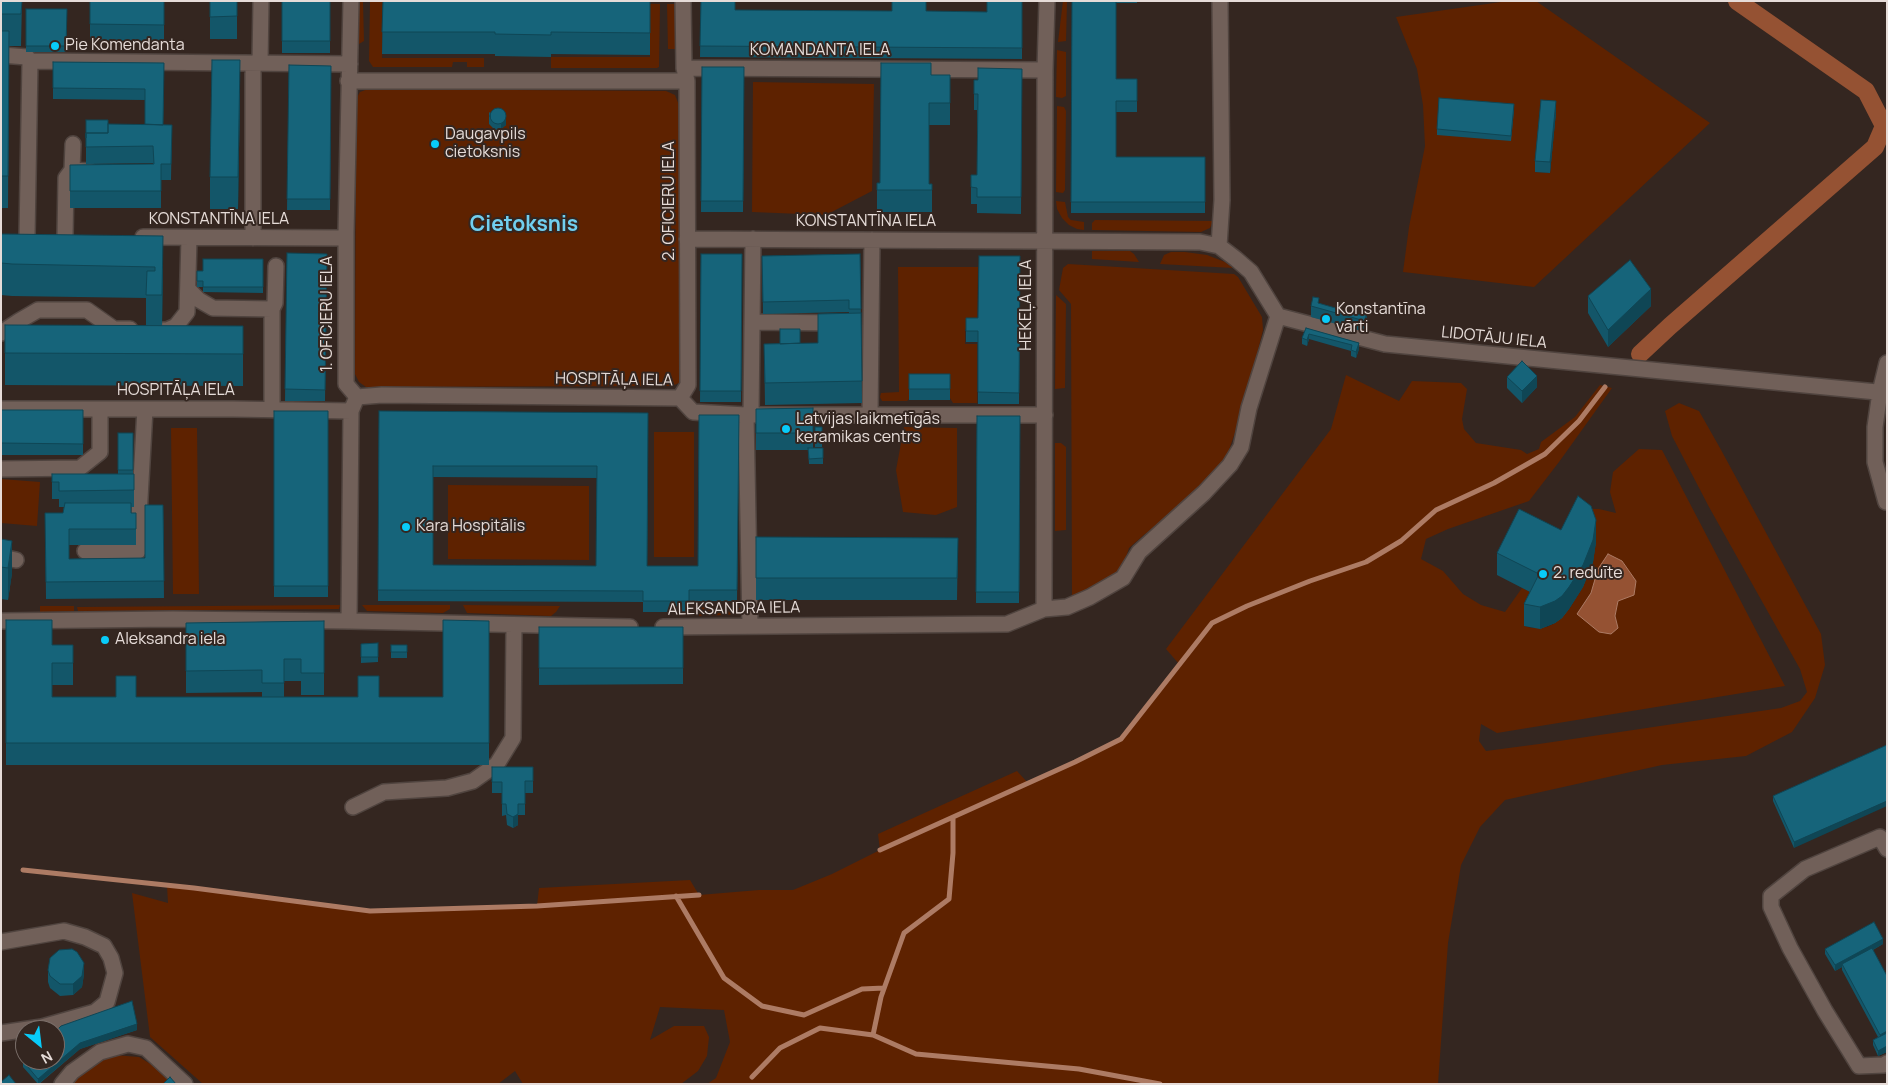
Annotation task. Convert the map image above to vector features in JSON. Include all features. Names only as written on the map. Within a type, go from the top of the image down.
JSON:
[{"type":"street","points":[[253,238],[260,1]]},
{"type":"street","name":"1. OFICIERU IELA","points":[[351,1],[348,81],[346,384],[357,397]]},
{"type":"street","name":"2. OFICIERU IELA","points":[[680,398],[688,385],[683,1]]},
{"type":"street","name":"HEKEĻA IELA","points":[[1044,608],[1044,240],[1047,1]]},
{"type":"street","points":[[1218,246],[1222,200],[1220,1]]},
{"type":"street","points":[[1,55],[27,57],[30,61],[350,64]]},
{"type":"street","points":[[26,237],[30,61]]},
{"type":"street","name":"KOMANDANTA IELA","points":[[348,81],[685,74],[1045,70]]},
{"type":"street","points":[[65,237],[66,178],[72,170],[73,144]]},
{"type":"street","points":[[72,170],[108,171]]},
{"type":"street","points":[[11,236],[81,237]]},
{"type":"street","name":"KONSTANTĪNA IELA","points":[[125,237],[346,238]]},
{"type":"street","points":[[1,333],[19,320],[38,310],[86,310],[114,328],[167,330],[176,326],[187,312],[188,238]]},
{"type":"street","name":"KONSTANTĪNA IELA","points":[[687,239],[1044,240]]},
{"type":"street","points":[[750,625],[749,415],[753,239]]},
{"type":"street","points":[[870,415],[872,240]]},
{"type":"street","points":[[1044,240],[1200,242],[1218,246],[1236,258],[1251,272],[1278,316]]},
{"type":"street","points":[[272,409],[272,309],[275,303],[276,266]]},
{"type":"street","points":[[188,289],[198,300],[213,308],[272,309]]},
{"type":"street","name":"LIDOTĀJU IELA","points":[[1278,316],[1385,344],[1883,392]]},
{"type":"street","name":"ALEKSANDRA IELA","points":[[1,622],[173,619],[647,628],[750,625],[1008,624],[1044,608],[1067,607],[1090,597],[1123,578],[1139,552],[1204,493],[1230,465],[1241,447],[1249,408],[1278,316]]},
{"type":"street","points":[[752,322],[872,323]]},
{"type":"street","points":[[1886,502],[1876,462],[1875,427],[1887,363]]},
{"type":"street","name":"HOSPITĀĻA IELA","points":[[357,397],[382,395],[680,398],[693,412],[749,415],[1045,415]]},
{"type":"street","points":[[349,621],[351,411],[357,397]]},
{"type":"street","name":"HOSPITĀĻA IELA","points":[[1,409],[272,409],[351,411]]},
{"type":"street","points":[[1,469],[80,468],[100,452],[100,409]]},
{"type":"street","points":[[85,551],[138,551],[140,546],[139,516],[145,409]]},
{"type":"street","points":[[352,807],[384,792],[447,788],[472,781],[497,764],[514,738],[514,625]]},
{"type":"street","points":[[1887,849],[1880,837],[1805,869],[1770,896],[1771,907],[1790,948],[1825,1011],[1859,1066],[1884,1065],[1887,1063]]},
{"type":"street","points":[[1,942],[64,931],[85,937],[104,946],[111,958],[115,973],[107,1002],[95,1012],[42,1027],[1,1032]]},
{"type":"street","points":[[62,1084],[72,1072],[100,1052],[128,1044],[146,1048],[185,1084]]},
{"type":"shaded area","points":[[359,1],[363,1],[364,41],[359,44]]},
{"type":"shaded area","points":[[370,1],[446,1],[383,10],[382,58],[484,58],[484,67],[467,67],[467,62],[453,62],[452,67],[373,67],[369,61]]},
{"type":"shaded area","points":[[1063,1],[1067,1],[1066,41],[1058,42]]},
{"type":"shaded area","points":[[1508,1],[1536,1],[1710,123],[1534,287],[1403,272],[1409,227],[1425,146],[1423,105],[1417,69],[1396,17]],"holes":[[[1556,112],[1550,173],[1535,172]]]},
{"type":"shaded area","points":[[576,2],[660,4],[659,67],[551,68],[551,57],[650,57],[650,12]]},
{"type":"shaded area","points":[[667,4],[675,4],[676,49],[668,49]]},
{"type":"shaded area","points":[[1057,50],[1066,52],[1066,96],[1062,98],[1056,97]]},
{"type":"shaded area","points":[[753,82],[874,84],[872,191],[826,215],[752,212]]},
{"type":"shaded area","points":[[368,89],[666,91],[675,95],[679,105],[683,377],[679,383],[672,386],[366,387],[359,382],[355,374],[356,99],[360,92]]},
{"type":"shaded area","points":[[1057,106],[1064,107],[1066,111],[1065,190],[1063,193],[1056,192]]},
{"type":"shaded area","points":[[1875,147],[1870,158],[1862,166],[1655,347],[1649,346],[1652,333],[1852,156],[1862,150]]},
{"type":"shaded area","points":[[1056,201],[1065,202],[1068,217],[1071,220],[1084,222],[1084,230],[1069,225],[1062,218],[1057,209]]},
{"type":"shaded area","points":[[1095,220],[1213,221],[1210,228],[1201,232],[1092,230],[1092,223]]},
{"type":"shaded area","points":[[1092,251],[1130,251],[1139,262],[1092,259]]},
{"type":"shaded area","points":[[1171,252],[1207,255],[1225,262],[1233,268],[1160,264],[1164,255]]},
{"type":"shaded area","points":[[1068,264],[1234,274],[1238,277],[1262,317],[1263,330],[1244,406],[1227,456],[1200,492],[1129,548],[1121,572],[1072,600],[1071,304],[1059,290],[1063,268]]},
{"type":"shaded area","points":[[898,267],[978,267],[977,328],[965,329],[965,344],[977,344],[977,403],[953,403],[950,398],[950,384],[910,384],[910,398],[907,401],[882,401],[881,393],[899,392]]},
{"type":"shaded area","points":[[1056,295],[1066,304],[1065,388],[1055,389]]},
{"type":"shaded area","points":[[1346,375],[1399,401],[1412,381],[1461,383],[1467,389],[1462,419],[1464,429],[1476,443],[1521,450],[1527,454],[1539,449],[1541,442],[1575,417],[1600,385],[1612,388],[1529,501],[1448,529],[1426,539],[1421,559],[1443,571],[1463,594],[1481,605],[1505,612],[1522,588],[1539,596],[1524,626],[1532,628],[1547,627],[1555,623],[1569,609],[1583,587],[1593,562],[1596,542],[1581,509],[1599,509],[1616,513],[1610,492],[1613,472],[1639,449],[1662,450],[1785,686],[1497,733],[1481,724],[1479,741],[1486,751],[1781,708],[1800,701],[1807,692],[1800,669],[1709,507],[1672,436],[1665,411],[1679,403],[1699,411],[1821,634],[1825,665],[1815,698],[1792,732],[1746,756],[1662,765],[1505,800],[1480,827],[1461,865],[1448,943],[1438,1084],[707,1084],[716,1078],[730,1042],[724,1010],[660,1007],[650,1040],[674,1026],[704,1026],[709,1037],[707,1056],[698,1071],[681,1084],[523,1084],[515,1071],[498,1084],[203,1084],[150,1037],[132,893],[168,903],[167,886],[370,911],[537,906],[539,888],[690,880],[699,895],[759,890],[793,890],[832,874],[880,850],[878,834],[1017,771],[1028,783],[1121,739],[1179,664],[1166,649],[1331,429]],"holes":[[[1598,569],[1618,601],[1615,616],[1618,628],[1577,614],[1591,593]]]},
{"type":"shaded area","points":[[904,427],[957,428],[957,507],[936,515],[903,512],[896,470]]},
{"type":"shaded area","points":[[171,428],[197,428],[199,594],[173,594]]},
{"type":"shaded area","points":[[654,432],[694,432],[694,557],[654,557]]},
{"type":"shaded area","points":[[1055,443],[1061,443],[1066,447],[1066,530],[1055,531]]},
{"type":"shaded area","points":[[1,479],[40,482],[37,526],[1,523]]},
{"type":"shaded area","points":[[448,485],[589,486],[589,560],[448,559]]},
{"type":"shaded area","points":[[1608,554],[1622,561],[1636,581],[1634,595],[1618,601],[1615,616],[1618,628],[1611,634],[1599,632],[1577,614],[1591,593],[1598,569]]},
{"type":"shaded area","points":[[340,605],[339,609],[78,611],[77,607]]},
{"type":"shaded area","points":[[362,605],[450,605],[450,609],[443,613],[367,611]]},
{"type":"shaded area","points":[[463,605],[560,606],[551,616],[467,613]]},
{"type":"shaded area","points":[[40,606],[74,606],[74,611],[40,612]]},
{"type":"shaded area","points":[[695,607],[741,608],[735,613],[728,615],[695,616]]},
{"type":"shaded area","points":[[114,1055],[139,1057],[162,1071],[170,1083],[73,1084],[77,1077],[91,1066]]},
{"type":"building","points":[[1,1],[22,1],[21,14],[1,14]]},
{"type":"building","points":[[90,1],[164,1],[164,25],[90,24]]},
{"type":"building","points":[[210,1],[237,1],[237,16],[210,17]]},
{"type":"building","points":[[282,1],[330,1],[330,41],[282,41]]},
{"type":"building","points":[[383,1],[650,1],[650,33],[551,32],[551,35],[495,34],[495,32],[382,32]]},
{"type":"building","points":[[701,1],[735,1],[735,10],[892,11],[892,1],[926,1],[926,11],[987,12],[987,1],[1022,1],[1022,48],[700,46]]},
{"type":"building","points":[[1072,1],[1116,1],[1116,79],[1137,79],[1137,101],[1116,101],[1116,157],[1205,157],[1205,202],[1071,202]]},
{"type":"building","points":[[26,9],[67,9],[66,46],[26,46]]},
{"type":"building","points":[[1,31],[9,31],[8,176],[1,176]]},
{"type":"building","points":[[212,60],[240,60],[238,177],[210,177]]},
{"type":"building","points":[[53,62],[164,63],[163,125],[145,124],[145,89],[53,88]]},
{"type":"building","points":[[881,63],[931,63],[931,75],[950,75],[950,103],[929,103],[929,184],[932,184],[932,190],[877,190],[877,183],[880,183]]},
{"type":"building","points":[[289,65],[331,66],[330,199],[287,199]]},
{"type":"building","points":[[702,67],[744,67],[743,201],[701,201]]},
{"type":"building","points":[[978,68],[1022,69],[1021,197],[977,197],[977,188],[971,187],[971,175],[977,175],[978,94],[974,94],[974,80],[978,80]]},
{"type":"building","points":[[1439,98],[1514,104],[1511,136],[1437,129]]},
{"type":"building","points":[[1541,100],[1556,101],[1550,162],[1535,161]]},
{"type":"building","points":[[495,108],[501,108],[506,113],[504,122],[495,124],[490,119],[490,113]]},
{"type":"building","points":[[86,120],[108,120],[108,133],[86,133]]},
{"type":"building","points":[[108,124],[172,125],[171,164],[161,164],[161,191],[70,191],[70,165],[154,164],[153,146],[86,147],[86,133],[108,133]]},
{"type":"building","points":[[1,234],[163,236],[162,295],[146,295],[147,271],[155,271],[155,267],[1,263]]},
{"type":"building","points":[[287,253],[327,254],[325,390],[285,389]]},
{"type":"building","points":[[701,254],[742,254],[741,391],[700,391]]},
{"type":"building","points":[[860,254],[861,309],[849,309],[849,300],[763,302],[762,256]]},
{"type":"building","points":[[979,256],[1020,256],[1019,393],[978,392],[978,331],[966,331],[966,318],[978,318]]},
{"type":"building","points":[[203,259],[263,259],[263,287],[203,287],[203,281],[197,281],[197,271],[203,271]]},
{"type":"building","points":[[1630,260],[1651,289],[1608,330],[1588,296]]},
{"type":"building","points":[[1313,297],[1319,298],[1318,303],[1360,315],[1361,309],[1367,311],[1365,321],[1311,306]]},
{"type":"building","points":[[861,313],[862,381],[765,383],[764,344],[818,343],[818,314]]},
{"type":"building","points":[[5,325],[243,326],[243,354],[5,353]]},
{"type":"building","points":[[1306,328],[1359,343],[1356,352],[1351,350],[1352,345],[1309,334],[1307,340],[1302,338]]},
{"type":"building","points":[[780,329],[800,329],[800,343],[780,344]]},
{"type":"building","points":[[1522,361],[1537,376],[1522,391],[1507,377]]},
{"type":"building","points":[[909,374],[950,374],[950,389],[909,389]]},
{"type":"building","points":[[813,408],[813,433],[756,433],[756,409]]},
{"type":"building","points":[[1,410],[83,410],[83,444],[1,443]]},
{"type":"building","points":[[274,411],[328,411],[328,586],[274,586]]},
{"type":"building","name":"Kara Hospitālis","points":[[379,411],[648,413],[647,566],[698,566],[699,415],[739,415],[737,590],[689,590],[689,601],[643,601],[643,591],[378,590]],"holes":[[[433,466],[597,466],[596,566],[433,565]]]},
{"type":"building","points":[[977,416],[1020,416],[1019,592],[976,592]]},
{"type":"building","points":[[815,427],[822,427],[822,441],[815,441]]},
{"type":"building","points":[[118,433],[133,433],[133,470],[118,470]]},
{"type":"building","points":[[808,448],[823,448],[823,458],[809,459]]},
{"type":"building","points":[[52,474],[134,474],[134,490],[59,491],[59,482],[52,482]]},
{"type":"building","name":"2. reduīte","points":[[1578,496],[1591,506],[1596,520],[1593,540],[1583,565],[1562,596],[1555,601],[1540,607],[1524,604],[1539,574],[1497,553],[1519,509],[1561,530]]},
{"type":"building","points":[[65,503],[131,503],[131,513],[136,513],[136,529],[69,529],[69,559],[145,558],[145,505],[163,505],[164,581],[46,582],[45,513],[63,513]]},
{"type":"building","points":[[756,537],[958,538],[957,578],[756,578]]},
{"type":"building","points":[[1,539],[12,541],[8,568],[1,567]]},
{"type":"building","points":[[6,620],[52,620],[52,645],[73,645],[73,663],[52,663],[52,697],[116,697],[116,676],[136,676],[136,697],[358,697],[358,676],[379,676],[379,697],[443,697],[443,620],[489,621],[489,743],[6,743]]},
{"type":"building","points":[[324,621],[324,673],[301,673],[301,659],[284,659],[284,683],[262,683],[262,670],[186,671],[186,623]]},
{"type":"building","points":[[539,627],[683,627],[683,668],[539,668]]},
{"type":"building","points":[[378,643],[378,657],[361,657],[361,644]]},
{"type":"building","points":[[391,645],[407,645],[407,652],[391,652]]},
{"type":"building","points":[[1887,745],[1887,801],[1794,842],[1773,796]]},
{"type":"building","points":[[492,767],[533,767],[533,781],[525,781],[525,804],[518,804],[518,814],[513,817],[507,814],[506,804],[502,804],[502,782],[492,782]]},
{"type":"building","points":[[1874,922],[1883,939],[1835,965],[1825,949]]},
{"type":"building","points":[[1872,948],[1887,976],[1887,1031],[1880,1035],[1842,964]]},
{"type":"building","points":[[72,949],[77,952],[84,963],[82,976],[73,984],[60,984],[50,976],[48,970],[50,958],[59,950]]},
{"type":"building","points":[[132,1001],[137,1024],[80,1043],[65,1056],[65,1025]]},
{"type":"building","points":[[1887,1033],[1887,1046],[1878,1051],[1873,1040]]},
{"type":"building","points":[[30,1070],[48,1070],[38,1079]]},
{"type":"building","points":[[9,1075],[16,1084],[1,1084],[1,1082]]},
{"type":"building","points":[[170,1077],[176,1084],[163,1084]]},
{"type":"waterway","points":[[1640,354],[1875,147],[1884,126],[1866,91],[1737,1]]},
{"type":"waterway","points":[[880,850],[1075,762],[1121,739],[1212,623],[1247,606],[1310,581],[1366,562],[1401,541],[1436,510],[1494,483],[1545,454],[1579,421],[1605,387]]},
{"type":"waterway","points":[[873,1035],[881,997],[904,933],[949,899],[953,853],[953,817]]},
{"type":"waterway","points":[[23,870],[194,888],[370,911],[537,906],[699,895]]},
{"type":"waterway","points":[[676,896],[724,978],[762,1006],[804,1015],[862,989],[884,988]]},
{"type":"waterway","points":[[752,1077],[780,1048],[820,1028],[873,1035],[916,1054],[1079,1069],[1160,1084]]},
{"type":"place","name":"Pie Komendanta","points":[[55,46]]},
{"type":"place","name":"Daugavpils cietoksnis","points":[[435,144]]},
{"type":"place","name":"Konstantīna vārti","points":[[1326,319]]},
{"type":"place","name":"Latvijas laikmetīgās keramikas centrs","points":[[786,429]]},
{"type":"place","name":"Kara Hospitālis","points":[[406,527]]},
{"type":"place","name":"2. reduīte","points":[[1543,574]]},
{"type":"place","name":"Aleksandra iela","points":[[105,640]]},
{"type":"district","name":"Cietoksnis","points":[[524,225]]}]
